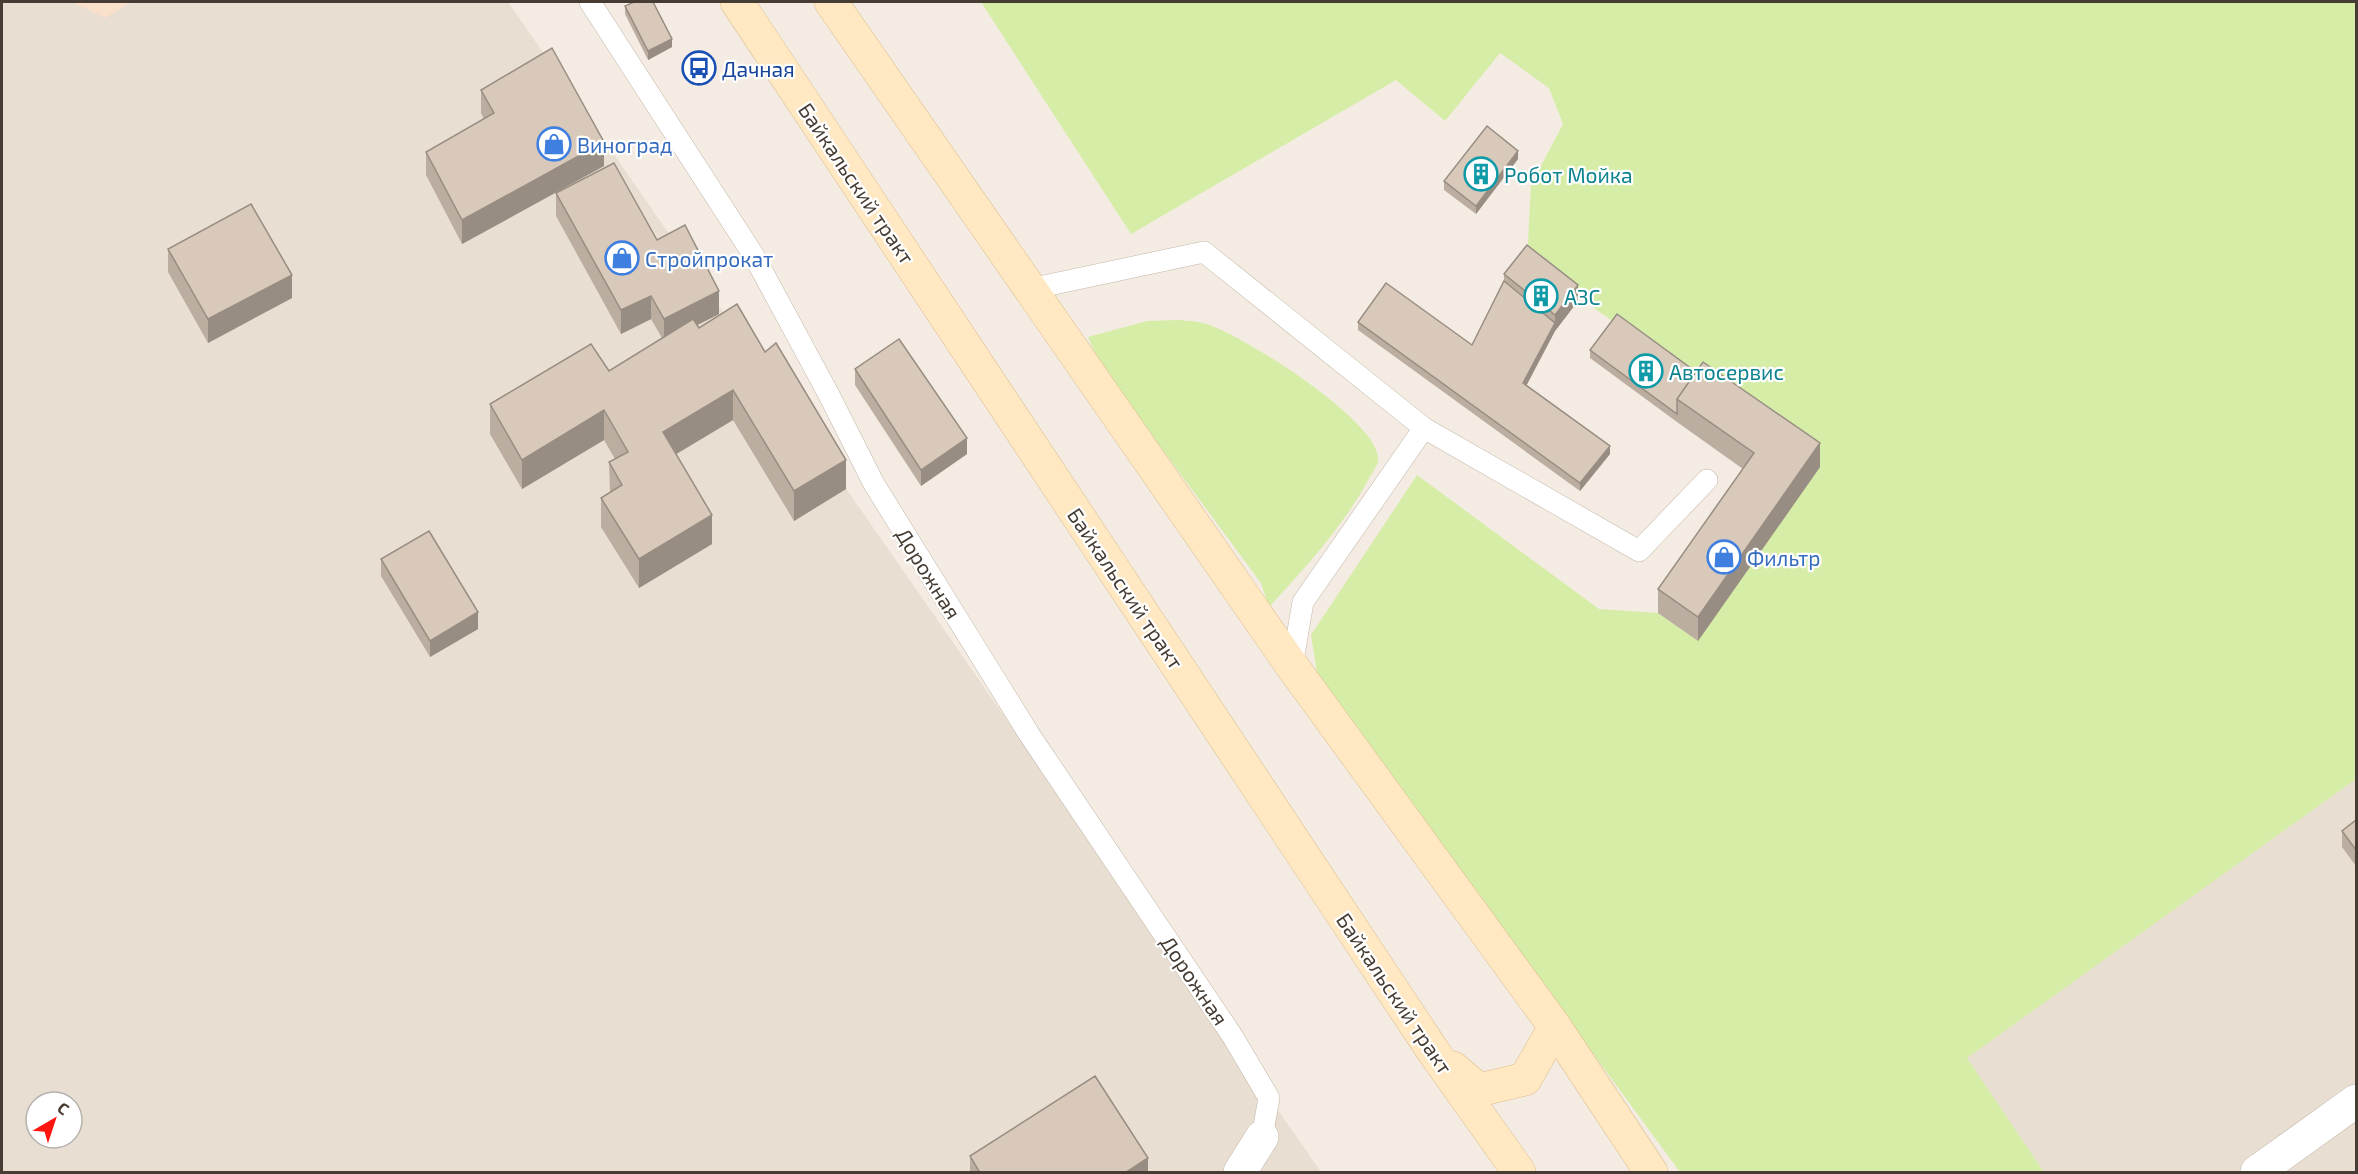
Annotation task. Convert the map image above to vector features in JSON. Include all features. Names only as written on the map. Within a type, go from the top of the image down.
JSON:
[{"type":"main road","name":"Байкальский тракт","points":[[736,2],[1433,1051],[1519,1173]]},
{"type":"main road","points":[[831,2],[1292,666],[1555,1027],[1651,1173]]},
{"type":"main road","points":[[1433,1051],[1479,1090],[1525,1079],[1555,1027]]},
{"type":"street","points":[[2257,1173],[2356,1101]]},
{"type":"street","points":[[1240,1173],[1262,1137]]},
{"type":"lane","name":"Дорожная","points":[[590,2],[754,256],[874,484],[1029,734],[1233,1037],[1269,1098],[1262,1137]]},
{"type":"lane","points":[[1030,289],[1204,252],[1424,428],[1639,552],[1707,480]]},
{"type":"lane","points":[[1292,666],[1303,602],[1424,428]]},
{"type":"shaded area","points":[[2,2],[508,2],[1321,1172],[2,1172]]},
{"type":"shaded area","points":[[72,2],[131,2],[105,18]]},
{"type":"shaded area","points":[[2356,779],[2356,1172],[2044,1172],[1966,1058]]},
{"type":"green space","points":[[981,2],[2356,2],[2356,779],[1967,1058],[2044,1172],[1680,1172],[1318,679],[1311,635],[1417,475],[1599,609],[1658,613],[1697,640],[1819,466],[1527,261],[1531,185],[1563,124],[1549,88],[1500,53],[1445,121],[1396,80],[1131,234]]},
{"type":"green space","points":[[1179,320],[1203,323],[1223,331],[1308,382],[1359,426],[1374,446],[1378,462],[1346,516],[1296,578],[1269,607],[1261,583],[1100,365],[1088,337],[1147,321]]},
{"type":"building","points":[[634,2],[653,2],[672,39],[648,51],[625,6]]},
{"type":"building","points":[[552,48],[604,142],[462,220],[426,152],[494,113],[481,90]]},
{"type":"building","name":"Робот Мойка","points":[[1487,126],[1518,151],[1476,206],[1444,181]]},
{"type":"building","points":[[614,163],[657,240],[685,225],[719,291],[664,319],[651,296],[621,310],[556,193]]},
{"type":"building","points":[[251,204],[292,275],[208,319],[168,249]]},
{"type":"building","points":[[1527,245],[1578,285],[1555,315],[1504,274]]},
{"type":"building","points":[[1504,281],[1555,323],[1523,383],[1610,446],[1580,483],[1358,322],[1386,283],[1472,345]]},
{"type":"building","points":[[737,304],[765,352],[776,343],[846,460],[794,491],[733,390],[663,432],[712,515],[639,559],[601,498],[622,485],[609,462],[628,452],[604,410],[522,460],[490,404],[591,344],[609,371],[693,319],[699,328]]},
{"type":"building","name":"Автосервис","points":[[1617,314],[1696,372],[1677,399],[1677,414],[1590,350]]},
{"type":"building","points":[[899,339],[967,438],[921,470],[855,369]]},
{"type":"building","points":[[1703,362],[1820,443],[1698,617],[1658,589],[1754,453],[1677,399]]},
{"type":"building","points":[[429,531],[478,612],[430,641],[381,559]]},
{"type":"building","points":[[2356,820],[2356,850],[2342,831]]},
{"type":"building","points":[[1095,1076],[1148,1158],[1125,1173],[980,1173],[970,1156]]},
{"type":"place","name":"Дачная","points":[[699,68]]},
{"type":"place","name":"Виноград","points":[[554,144]]},
{"type":"place","name":"Робот Мойка","points":[[1481,174]]},
{"type":"place","name":"Стройпрокат","points":[[622,258]]},
{"type":"place","name":"АЗС","points":[[1541,296]]},
{"type":"place","name":"Автосервис","points":[[1646,371]]},
{"type":"place","name":"Фильтр","points":[[1724,557]]}]
